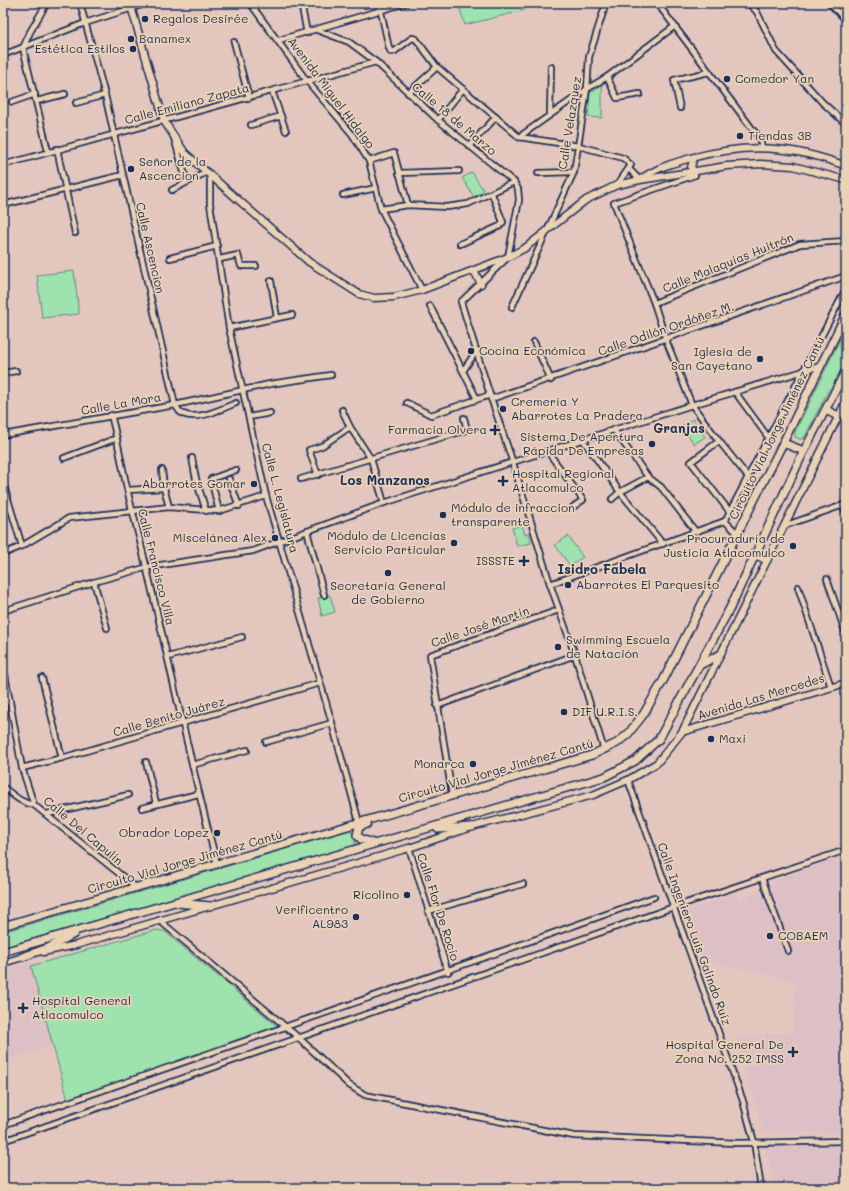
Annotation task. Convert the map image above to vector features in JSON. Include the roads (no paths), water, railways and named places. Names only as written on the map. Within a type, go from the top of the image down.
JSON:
[{"type":"main road","name":"Circuito Vial Jorge Jiménez Cantú","points":[[3,926],[452,796],[604,750],[628,734],[644,715],[783,443],[846,314]]},
{"type":"main road","points":[[3,952],[604,777],[635,761],[659,739],[700,665],[730,608],[754,554],[804,451],[846,370]]},
{"type":"main road","points":[[826,410],[838,416]]},
{"type":"main road","points":[[783,443],[804,451]]},
{"type":"main road","points":[[754,554],[767,560]]},
{"type":"main road","points":[[700,665],[719,655]]},
{"type":"main road","points":[[375,844],[359,837],[357,831],[359,827],[408,812],[421,805]]},
{"type":"main road","points":[[426,830],[472,827]]},
{"type":"main road","points":[[174,903],[210,906]]},
{"type":"main road","points":[[22,957],[48,948],[86,927]]},
{"type":"street","points":[[47,3],[30,32],[24,48],[48,151]]},
{"type":"street","name":"Calle Ascencion","points":[[80,3],[105,95],[175,405]]},
{"type":"street","points":[[3,55],[131,6],[148,3]]},
{"type":"street","name":"Avenida Miguel Hidalgo","points":[[250,3],[279,40],[307,81],[352,134],[369,161],[381,209],[422,290]]},
{"type":"street","points":[[301,3],[307,33]]},
{"type":"street","points":[[379,3],[388,48],[391,52],[395,51],[412,38],[416,39],[436,67],[519,137],[579,146],[623,158],[631,165],[617,185]]},
{"type":"street","points":[[279,40],[406,3]]},
{"type":"street","name":"Calle Velazquez","points":[[512,308],[574,172],[587,89],[589,57],[606,3]]},
{"type":"street","points":[[657,3],[760,139],[762,148]]},
{"type":"street","points":[[748,3],[757,12],[776,51],[822,102],[846,124]]},
{"type":"street","points":[[829,3],[846,20]]},
{"type":"street","points":[[131,6],[164,121],[173,137],[185,153],[309,262],[359,294],[374,298],[394,297],[422,290],[508,257],[524,248],[586,200],[617,185],[727,166],[760,164],[805,169],[846,180]]},
{"type":"street","points":[[519,137],[550,114],[607,77],[675,26]]},
{"type":"street","name":"Calle 18 de Marzo","points":[[317,30],[348,42],[376,62],[438,120],[514,182]]},
{"type":"street","points":[[234,42],[249,98]]},
{"type":"street","name":"Calle Emiliano Zapata","points":[[3,165],[113,133],[164,121],[376,62]]},
{"type":"street","points":[[408,93],[436,67]]},
{"type":"street","points":[[550,114],[551,67]]},
{"type":"street","points":[[680,108],[674,80],[709,72]]},
{"type":"street","points":[[607,77],[617,98],[640,94]]},
{"type":"street","points":[[438,120],[463,90]]},
{"type":"street","points":[[272,91],[286,131]]},
{"type":"street","points":[[12,102],[35,94]]},
{"type":"street","points":[[37,101],[65,94]]},
{"type":"street","points":[[76,103],[105,95]]},
{"type":"street","points":[[251,125],[281,116]]},
{"type":"street","points":[[469,146],[496,117]]},
{"type":"street","points":[[173,137],[187,182]]},
{"type":"street","points":[[640,180],[653,170],[694,157],[721,150],[750,147],[802,152],[846,166]]},
{"type":"street","points":[[58,149],[75,233]]},
{"type":"street","points":[[369,161],[394,153],[408,205]]},
{"type":"street","points":[[654,303],[614,203],[695,175],[691,167],[694,157]]},
{"type":"street","points":[[629,169],[640,180]]},
{"type":"street","points":[[399,173],[459,171]]},
{"type":"street","points":[[538,173],[574,172]]},
{"type":"street","points":[[172,190],[209,173]]},
{"type":"street","name":"Calle L. Legislatura","points":[[209,173],[210,204],[220,259],[229,328],[266,496],[359,822]]},
{"type":"street","points":[[3,205],[123,175]]},
{"type":"street","points":[[381,209],[408,205],[447,207],[468,204],[492,194],[514,182],[518,189],[519,200],[508,257],[461,302],[477,350],[490,397],[513,463],[550,584],[575,655],[604,750]]},
{"type":"street","points":[[343,195],[376,188]]},
{"type":"street","points":[[460,244],[500,226],[504,222],[492,194]]},
{"type":"street","name":"Calle Malaquías Huitrón","points":[[748,477],[692,405],[666,340],[654,303],[800,244],[846,241]]},
{"type":"street","points":[[170,258],[218,246]]},
{"type":"street","points":[[220,259],[238,255],[241,266],[256,266]]},
{"type":"street","points":[[474,271],[481,284]]},
{"type":"street","name":"Calle Odilón Ordóñez M.","points":[[407,403],[431,415],[477,399],[490,397],[551,380],[846,276]]},
{"type":"street","points":[[271,280],[277,318]]},
{"type":"street","points":[[550,584],[725,521],[846,289]]},
{"type":"street","points":[[430,306],[477,399]]},
{"type":"street","points":[[229,328],[292,315]]},
{"type":"street","points":[[534,342],[551,380]]},
{"type":"street","points":[[463,371],[477,350]]},
{"type":"street","points":[[3,611],[94,582],[148,567],[253,551],[384,503],[820,366]]},
{"type":"street","points":[[3,373],[16,371]]},
{"type":"street","name":"Calle La Mora","points":[[3,435],[175,405],[270,384],[331,375]]},
{"type":"street","points":[[735,392],[768,437]]},
{"type":"street","points":[[3,963],[22,957],[76,945],[409,848],[472,827],[593,795],[628,780],[657,763],[682,732],[846,401]]},
{"type":"street","points":[[175,405],[180,412],[191,416],[212,413],[236,403]]},
{"type":"street","points":[[342,410],[350,427],[371,459],[384,503]]},
{"type":"street","points":[[249,417],[270,413]]},
{"type":"street","name":"Calle Francisco Villa","points":[[111,415],[132,512],[148,567],[198,794],[217,864]]},
{"type":"street","points":[[301,479],[467,430],[464,418]]},
{"type":"street","points":[[318,475],[309,450],[322,446],[350,427]]},
{"type":"street","points":[[614,430],[648,477],[661,487],[696,532]]},
{"type":"street","points":[[64,458],[117,438]]},
{"type":"street","points":[[583,440],[620,492],[663,544]]},
{"type":"street","points":[[719,441],[691,462],[730,512]]},
{"type":"street","points":[[548,452],[583,500],[573,507]]},
{"type":"street","points":[[192,458],[196,479],[206,511]]},
{"type":"street","points":[[162,470],[164,488],[169,507]]},
{"type":"street","points":[[219,511],[211,479],[236,470]]},
{"type":"street","points":[[612,499],[620,492],[648,477]]},
{"type":"street","points":[[229,479],[239,506]]},
{"type":"street","points":[[3,483],[22,546]]},
{"type":"street","points":[[128,490],[164,488]]},
{"type":"street","points":[[3,554],[22,546],[68,518],[169,507],[219,511],[239,506],[266,496]]},
{"type":"street","points":[[784,526],[844,504],[846,513]]},
{"type":"street","points":[[725,521],[737,533]]},
{"type":"street","points":[[307,531],[324,595]]},
{"type":"street","points":[[827,579],[846,634]]},
{"type":"street","points":[[94,582],[107,628]]},
{"type":"street","points":[[798,587],[832,687]]},
{"type":"street","name":"Calle José Martín","points":[[452,796],[430,655],[559,610]]},
{"type":"street","points":[[168,656],[242,637]]},
{"type":"street","points":[[437,706],[575,655]]},
{"type":"street","name":"Calle Del Capulín","points":[[3,664],[22,768],[34,805],[137,888]]},
{"type":"street","points":[[42,678],[62,758]]},
{"type":"street","name":"Calle Benito Juárez","points":[[22,768],[182,724],[320,683]]},
{"type":"street","name":"Avenida Las Mercedes","points":[[682,732],[846,683]]},
{"type":"street","points":[[3,703],[10,701]]},
{"type":"street","points":[[266,742],[332,723]]},
{"type":"street","points":[[192,765],[247,750]]},
{"type":"street","points":[[146,762],[156,803]]},
{"type":"street","name":"Calle Ingeniero Luis Galindo Ruíz","points":[[628,780],[743,1101],[754,1142],[761,1188]]},
{"type":"street","points":[[3,787],[27,804],[34,805]]},
{"type":"street","points":[[142,808],[156,803],[198,794]]},
{"type":"street","points":[[47,814],[128,795]]},
{"type":"street","name":"Calle Flor De Rocío","points":[[409,848],[448,972]]},
{"type":"street","points":[[3,1141],[674,907],[846,850]]},
{"type":"street","points":[[762,878],[788,951]]},
{"type":"street","points":[[428,911],[523,884]]},
{"type":"street","points":[[3,1126],[285,1026],[448,972],[654,897]]},
{"type":"street","points":[[159,920],[299,1038],[349,1085],[365,1095],[574,1136],[694,1142],[846,1141]]},
{"type":"place","name":"Regalos Desirée","points":[[145,19]]},
{"type":"place","name":"Banamex","points":[[131,39]]},
{"type":"place","name":"Estética Estilos","points":[[133,49]]},
{"type":"place","name":"Comedor Yan","points":[[727,79]]},
{"type":"place","name":"Tiendas 3B","points":[[740,136]]},
{"type":"place","name":"Señor de la Ascencion","points":[[131,169]]},
{"type":"place","name":"Cocina Económica","points":[[471,351]]},
{"type":"place","name":"Iglesia de San Cayetano","points":[[760,359]]},
{"type":"place","name":"Cremería Y Abarrotes La Pradera","points":[[503,409]]},
{"type":"place","name":"Farmacia Olvera","points":[[495,430]]},
{"type":"place","name":"Sistema De Apertura Rápida De Empresas","points":[[652,444]]},
{"type":"place","name":"Hospital Regional Atlacomulco","points":[[503,481]]},
{"type":"place","name":"Abarrotes Gomar","points":[[254,484]]},
{"type":"place","name":"Módulo de infraccion transparente","points":[[443,515]]},
{"type":"place","name":"Miscelánea Alex","points":[[275,538]]},
{"type":"place","name":"Módulo de Licencias Servicio Particular","points":[[454,543]]},
{"type":"place","name":"Procuraduría de Justicia Atlacomulco","points":[[793,546]]},
{"type":"place","name":"ISSSTE","points":[[524,561]]},
{"type":"place","name":"Secretaría General de Gobierno","points":[[388,573]]},
{"type":"place","name":"Abarrotes El Parquesito","points":[[568,585]]},
{"type":"place","name":"Swimming Escuela de Natación","points":[[558,647]]},
{"type":"place","name":"DIF U.R.I.S.","points":[[564,712]]},
{"type":"place","name":"Maxi","points":[[711,739]]},
{"type":"place","name":"Monarca","points":[[473,764]]},
{"type":"place","name":"Obrador Lopez","points":[[217,833]]},
{"type":"place","name":"Ricolino","points":[[407,895]]},
{"type":"place","name":"Verificentro AL983","points":[[356,917]]},
{"type":"place","name":"COBAEM","points":[[770,936]]},
{"type":"place","name":"Hospital General Atlacomulco","points":[[23,1008]]},
{"type":"place","name":"Hospital General De Zona No. 252 IMSS","points":[[793,1052]]},
{"type":"district","name":"Granjas","points":[[679,428]]},
{"type":"district","name":"Los Manzanos","points":[[385,480]]},
{"type":"district","name":"Isidro Fabela","points":[[602,569]]}]
